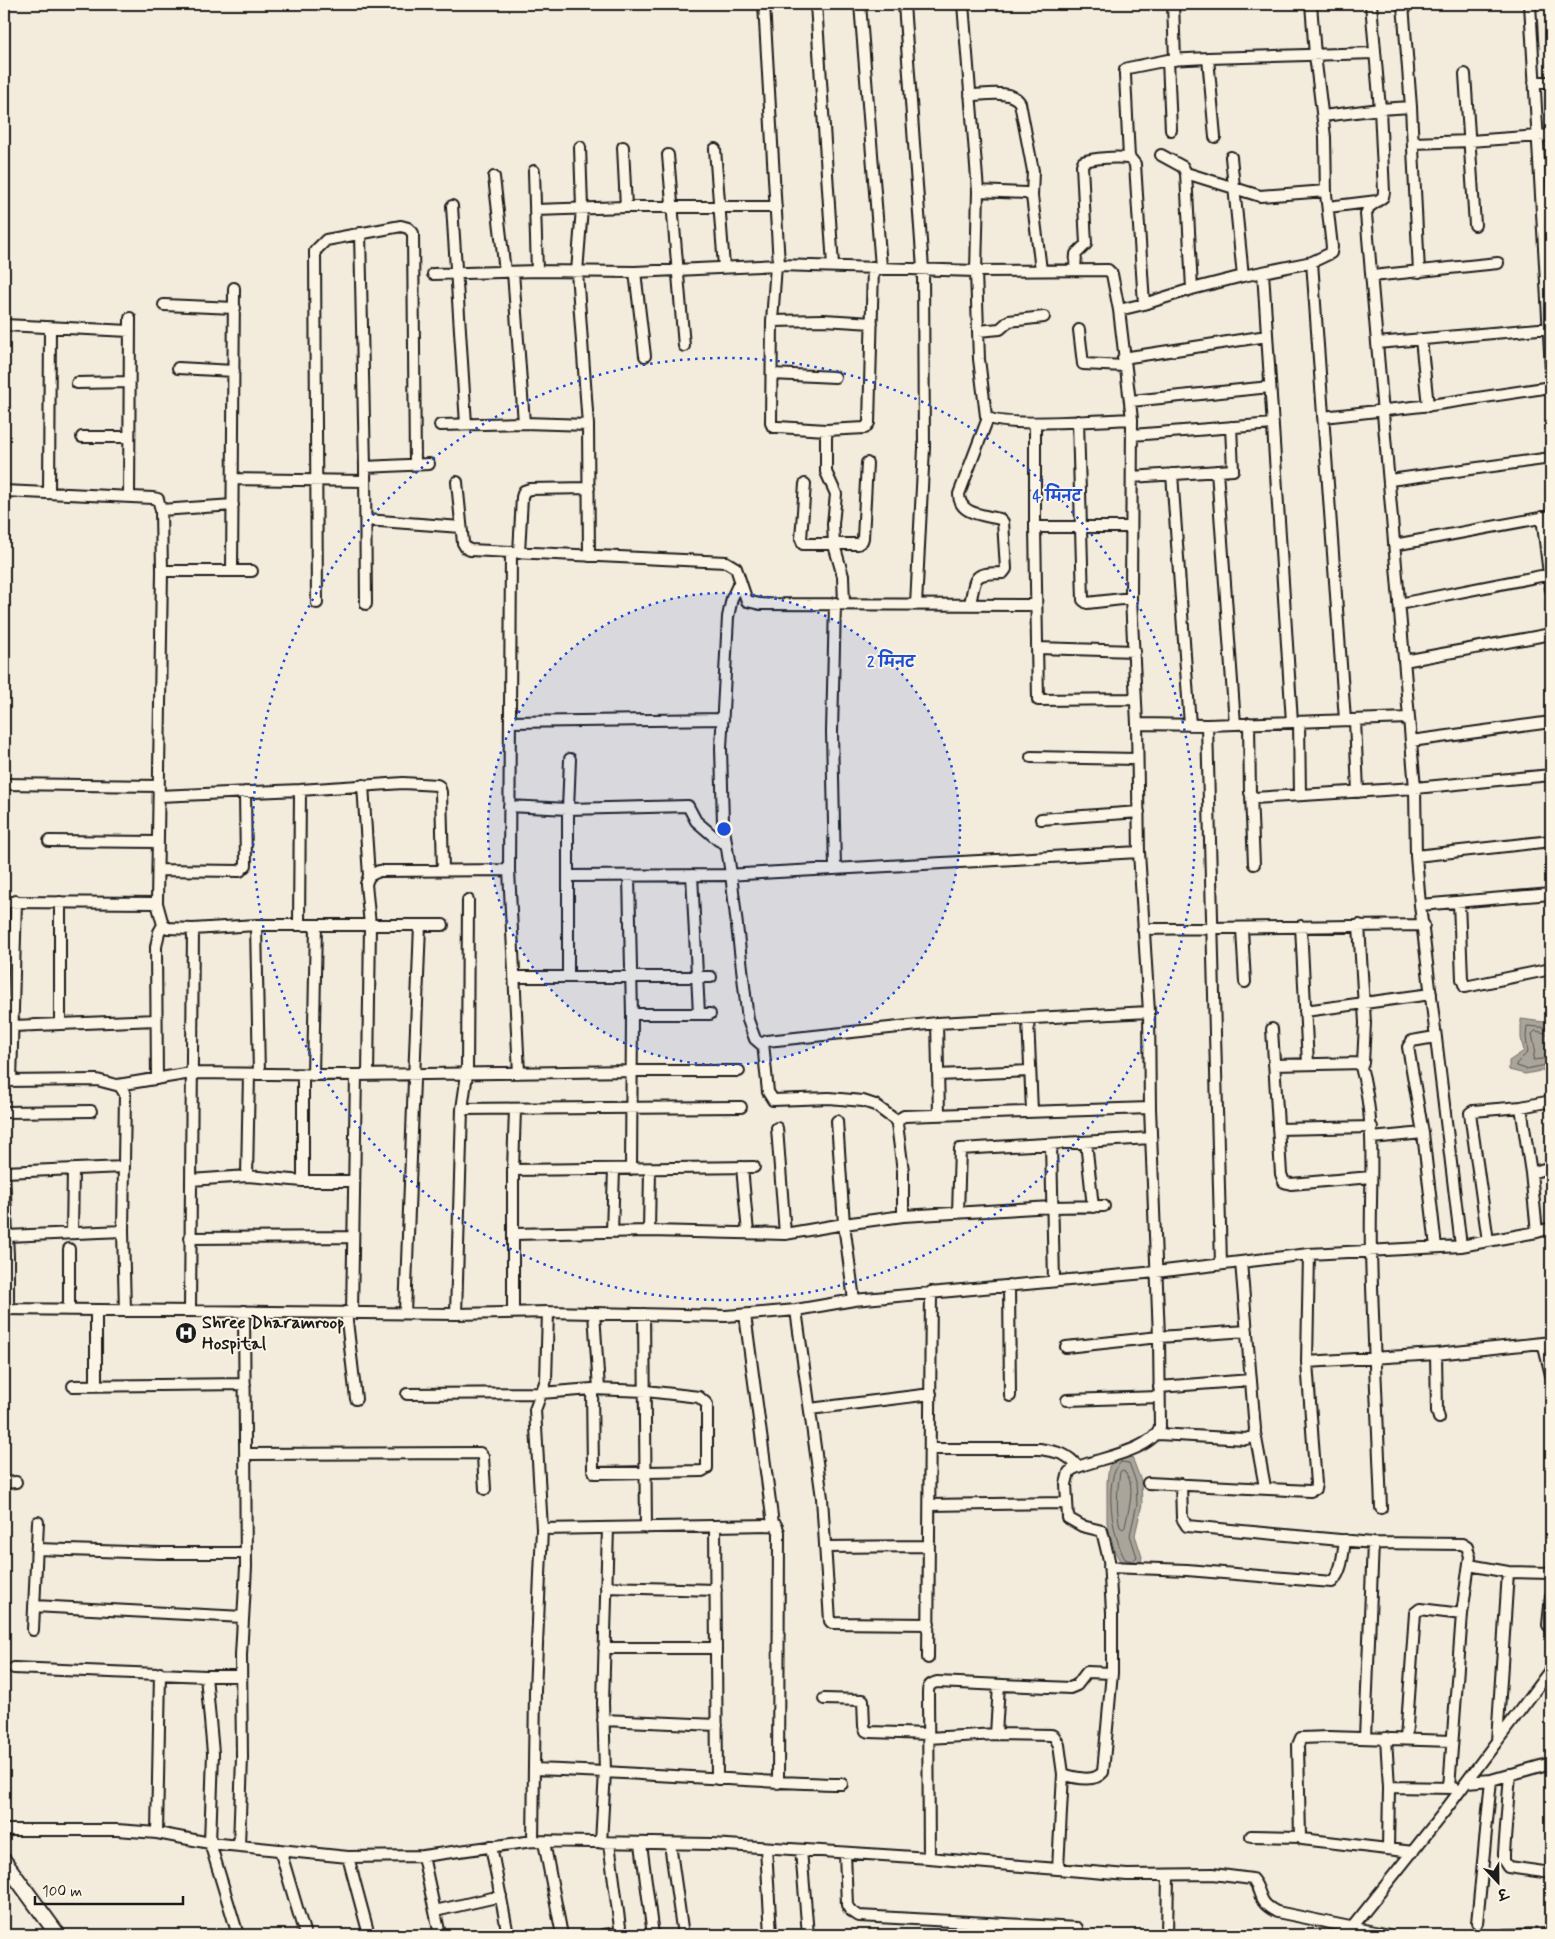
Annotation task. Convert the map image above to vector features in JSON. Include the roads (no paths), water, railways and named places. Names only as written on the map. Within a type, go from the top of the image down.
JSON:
[{"type":"street","points":[[764,4],[776,207],[777,265],[772,321],[771,426],[826,430],[865,428],[869,423],[872,322],[877,267],[860,4]]},
{"type":"street","points":[[816,4],[833,266]]},
{"type":"street","points":[[904,4],[923,269],[924,448],[916,605]]},
{"type":"street","points":[[963,4],[978,192],[976,271],[978,331],[985,412],[988,418],[997,422],[1035,423],[1132,419]]},
{"type":"street","points":[[1171,130],[1173,4]]},
{"type":"street","points":[[1119,310],[1192,288],[1312,262],[1328,256],[1332,250],[1326,191],[1323,116],[1315,54],[1312,4]]},
{"type":"street","points":[[1370,4],[1380,109],[1384,192],[1383,197],[1369,207],[1366,214],[1415,788],[1416,856],[1420,906],[1424,925],[1435,1037],[1461,1246]]},
{"type":"street","points":[[1403,4],[1411,107],[1419,272]]},
{"type":"street","points":[[1530,4],[1551,369]]},
{"type":"street","points":[[1144,304],[1135,164],[1129,158],[1125,70],[1135,65],[1172,60],[1375,53]]},
{"type":"street","points":[[1208,58],[1216,137]]},
{"type":"street","points":[[1465,74],[1474,225]]},
{"type":"street","points":[[1534,82],[1551,82]]},
{"type":"street","points":[[970,95],[1008,95],[1017,99],[1033,171],[1032,196],[1041,270]]},
{"type":"street","points":[[1323,116],[1411,107]]},
{"type":"street","points":[[1413,143],[1551,135]]},
{"type":"street","points":[[580,147],[582,208],[577,272],[588,425],[589,556]]},
{"type":"street","points":[[623,147],[626,207]]},
{"type":"street","points":[[714,149],[724,267]]},
{"type":"street","points":[[668,155],[684,346]]},
{"type":"street","points":[[1161,155],[1183,167],[1186,174],[1192,288]]},
{"type":"street","points":[[1231,157],[1243,276]]},
{"type":"street","points":[[1075,270],[1076,254],[1086,244],[1083,162],[1088,160],[1129,158]]},
{"type":"street","points":[[534,171],[537,271]]},
{"type":"street","points":[[1186,174],[1260,196],[1326,191]]},
{"type":"street","points":[[494,177],[509,272],[524,423]]},
{"type":"street","points":[[978,192],[1026,193],[1032,196]]},
{"type":"street","points":[[1540,198],[1551,197]]},
{"type":"street","points":[[1328,207],[1378,201]]},
{"type":"street","points":[[452,206],[466,424]]},
{"type":"street","points":[[535,210],[626,207],[776,207]]},
{"type":"street","points":[[317,602],[315,251],[326,240],[401,226],[408,228],[413,234],[414,464]]},
{"type":"street","points":[[360,233],[366,467],[366,604]]},
{"type":"street","points":[[1312,262],[1323,417],[1358,792]]},
{"type":"street","points":[[1372,276],[1498,263]]},
{"type":"street","points":[[433,274],[537,271],[635,272],[777,265],[976,271],[1111,271],[1119,310],[1132,419],[1131,598],[1135,651],[1139,812],[1138,852],[1149,1012],[1150,1108],[1159,1337],[1160,1427],[1158,1434]]},
{"type":"street","points":[[635,272],[646,356]]},
{"type":"street","points":[[1263,272],[1300,795]]},
{"type":"street","points":[[232,571],[234,288]]},
{"type":"street","points":[[164,305],[235,308]]},
{"type":"street","points":[[978,331],[1000,329],[1009,321],[1044,317]]},
{"type":"street","points":[[129,497],[130,318]]},
{"type":"street","points":[[772,321],[824,320],[872,322]]},
{"type":"street","points":[[4,325],[130,331]]},
{"type":"street","points":[[49,493],[50,328]]},
{"type":"street","points":[[1378,343],[1550,328]]},
{"type":"street","points":[[1079,330],[1083,364],[1124,362],[1267,336]]},
{"type":"street","points":[[1421,339],[1428,406]]},
{"type":"street","points":[[178,368],[234,371]]},
{"type":"street","points":[[772,374],[835,377]]},
{"type":"street","points":[[77,383],[129,382]]},
{"type":"street","points":[[1131,401],[1270,387]]},
{"type":"street","points":[[1323,417],[1428,406],[1551,387]]},
{"type":"street","points":[[970,604],[975,582],[979,575],[1003,572],[1006,568],[1004,522],[1000,519],[967,511],[959,499],[959,494],[988,418]]},
{"type":"street","points":[[1078,420],[1083,600],[1086,603],[1131,598]]},
{"type":"street","points":[[440,425],[524,423],[588,425]]},
{"type":"street","points":[[1035,423],[1038,700],[1135,699]]},
{"type":"street","points":[[1132,435],[1273,424]]},
{"type":"street","points":[[1132,477],[1234,470],[1231,427]]},
{"type":"street","points":[[826,430],[826,472],[836,494],[833,524],[834,545],[843,576],[839,603],[832,732],[835,868]]},
{"type":"street","points":[[82,437],[129,437]]},
{"type":"street","points":[[1390,480],[1551,458]]},
{"type":"street","points":[[805,484],[802,542],[805,544],[858,544],[862,541],[867,463]]},
{"type":"street","points":[[366,467],[429,464]]},
{"type":"street","points":[[1217,471],[1235,724]]},
{"type":"street","points":[[1172,474],[1190,724]]},
{"type":"street","points":[[233,479],[365,481]]},
{"type":"street","points":[[457,482],[463,543],[470,550],[726,562],[736,568],[744,594],[748,601],[753,603],[1036,605]]},
{"type":"street","points":[[519,1073],[509,870],[510,722],[515,552],[524,491],[530,489],[589,488]]},
{"type":"street","points":[[4,491],[158,499],[161,510],[162,571],[157,904],[162,925],[156,947],[157,1079]]},
{"type":"street","points":[[161,510],[233,505]]},
{"type":"street","points":[[1394,545],[1547,517],[1551,590]]},
{"type":"street","points":[[366,520],[462,527]]},
{"type":"street","points":[[1035,527],[1131,526]]},
{"type":"street","points":[[162,571],[252,571]]},
{"type":"street","points":[[1399,604],[1550,574]]},
{"type":"street","points":[[740,581],[732,598],[728,617],[721,748],[723,823],[731,874],[748,1020],[755,1039],[762,1045],[768,1092],[773,1100],[829,1098],[863,1101],[874,1105],[898,1122],[903,1171],[903,1216]]},
{"type":"street","points":[[1404,661],[1551,634]]},
{"type":"street","points":[[1037,648],[1135,651]]},
{"type":"street","points":[[1137,724],[1207,725],[1409,718]]},
{"type":"street","points":[[510,722],[722,719]]},
{"type":"street","points":[[1411,741],[1551,722]]},
{"type":"street","points":[[1250,724],[1254,864]]},
{"type":"street","points":[[1207,725],[1214,928],[1221,1264]]},
{"type":"street","points":[[1031,757],[1137,759]]},
{"type":"street","points":[[568,977],[568,809],[570,759]]},
{"type":"street","points":[[1251,795],[1256,798],[1358,792],[1551,775]]},
{"type":"street","points":[[4,784],[159,791],[245,792],[403,784],[439,786],[441,792],[443,870]]},
{"type":"street","points":[[363,786],[369,876],[366,884],[370,925],[368,1075]]},
{"type":"street","points":[[299,925],[300,790]]},
{"type":"street","points":[[158,870],[240,871],[244,869],[246,865],[245,792]]},
{"type":"street","points":[[509,806],[568,809],[688,806],[691,808],[696,821],[718,840],[726,844]]},
{"type":"street","points":[[1042,819],[1139,812]]},
{"type":"street","points":[[49,841],[158,842]]},
{"type":"street","points":[[1416,856],[1551,841]]},
{"type":"street","points":[[568,876],[731,874],[1138,852]]},
{"type":"street","points":[[369,876],[379,872],[509,870]]},
{"type":"street","points":[[692,875],[699,1014]]},
{"type":"street","points":[[630,876],[632,1014],[631,1169]]},
{"type":"street","points":[[1420,906],[1551,894]]},
{"type":"street","points":[[456,1314],[462,1109],[467,1074],[468,900]]},
{"type":"street","points":[[4,902],[157,904]]},
{"type":"street","points":[[16,902],[13,1026],[8,1081],[98,1080],[118,1085],[191,1073],[368,1075],[738,1071]]},
{"type":"street","points":[[60,902],[60,1024]]},
{"type":"street","points":[[1459,902],[1462,979],[1465,987],[1551,969]]},
{"type":"street","points":[[162,925],[168,928],[193,929],[256,925],[443,925]]},
{"type":"street","points":[[247,1176],[254,1074],[256,925]]},
{"type":"street","points":[[303,1181],[316,925]]},
{"type":"street","points":[[405,1313],[420,925]]},
{"type":"street","points":[[1274,1065],[1363,1063],[1365,1058],[1359,925]]},
{"type":"street","points":[[1143,929],[1424,925]]},
{"type":"street","points":[[1301,926],[1308,1064]]},
{"type":"street","points":[[190,1310],[193,929]]},
{"type":"street","points":[[1242,929],[1245,982]]},
{"type":"street","points":[[514,977],[711,977]]},
{"type":"street","points":[[1305,1011],[1431,994]]},
{"type":"street","points":[[762,1045],[767,1041],[937,1023],[1149,1012]]},
{"type":"street","points":[[632,1014],[710,1014]]},
{"type":"street","points":[[1028,1018],[1032,1112]]},
{"type":"street","points":[[13,1026],[156,1020]]},
{"type":"street","points":[[937,1023],[939,1114]]},
{"type":"street","points":[[1272,1029],[1281,1174],[1284,1182],[1288,1184],[1371,1177]]},
{"type":"street","points":[[1435,1037],[1412,1041],[1409,1044],[1423,1133],[1436,1247]]},
{"type":"street","points":[[1360,1063],[1372,1127],[1370,1250],[1381,1508]]},
{"type":"street","points":[[938,1075],[1030,1071]]},
{"type":"street","points":[[356,1075],[353,1237],[349,1312],[356,1398]]},
{"type":"street","points":[[118,1085],[123,1089],[126,1098],[123,1231],[124,1310]]},
{"type":"street","points":[[1488,1241],[1470,1113],[1473,1111],[1522,1107],[1551,1101]]},
{"type":"street","points":[[462,1109],[742,1107]]},
{"type":"street","points":[[1522,1107],[1532,1173],[1537,1232]]},
{"type":"street","points":[[898,1122],[904,1116],[939,1114],[1150,1108]]},
{"type":"street","points":[[513,1313],[512,1234],[515,1109]]},
{"type":"street","points":[[4,1112],[91,1111]]},
{"type":"street","points":[[837,1121],[844,1224],[854,1300]]},
{"type":"street","points":[[1278,1129],[1372,1127]]},
{"type":"street","points":[[777,1128],[785,1234]]},
{"type":"street","points":[[1372,1138],[1423,1133]]},
{"type":"street","points":[[958,1213],[960,1149],[1151,1138]]},
{"type":"street","points":[[1086,1142],[1093,1207]]},
{"type":"street","points":[[1051,1144],[1054,1281]]},
{"type":"street","points":[[124,1167],[4,1172],[7,1236],[6,1310],[190,1310],[456,1314],[548,1312],[745,1315],[796,1310],[854,1300],[1156,1272],[1309,1254],[1461,1246],[1551,1228]]},
{"type":"street","points":[[742,1167],[748,1233]]},
{"type":"street","points":[[513,1170],[754,1167]]},
{"type":"street","points":[[1532,1173],[1551,1167]]},
{"type":"street","points":[[612,1232],[614,1169]]},
{"type":"street","points":[[649,1231],[650,1169]]},
{"type":"street","points":[[72,1233],[73,1170]]},
{"type":"street","points":[[191,1180],[247,1176],[303,1181],[354,1181]]},
{"type":"street","points":[[512,1234],[649,1231],[785,1234],[903,1216],[1104,1206]]},
{"type":"street","points":[[7,1236],[123,1231]]},
{"type":"street","points":[[190,1238],[353,1237]]},
{"type":"street","points":[[69,1249],[69,1310]]},
{"type":"street","points":[[1148,1483],[1310,1491],[1315,1489],[1307,1362],[1309,1254]]},
{"type":"street","points":[[1241,1262],[1255,1433],[1265,1488]]},
{"type":"street","points":[[1009,1285],[1010,1396]]},
{"type":"street","points":[[928,1658],[931,1292]]},
{"type":"street","points":[[96,1310],[96,1386]]},
{"type":"street","points":[[796,1310],[822,1498],[830,1621],[832,1623],[857,1624],[929,1624]]},
{"type":"street","points":[[239,1846],[242,1757],[241,1676],[246,1553],[244,1311]]},
{"type":"street","points":[[548,1312],[546,1380],[535,1410],[542,1529],[535,1691],[534,1769],[538,1841],[562,1935]]},
{"type":"street","points":[[407,1394],[541,1393],[595,1389],[646,1390],[700,1397],[707,1404],[708,1465],[702,1472],[598,1474],[594,1472],[595,1389],[594,1313]]},
{"type":"street","points":[[644,1314],[646,1528]]},
{"type":"street","points":[[745,1315],[774,1524],[779,1532],[778,1783]]},
{"type":"street","points":[[1066,1346],[1247,1331]]},
{"type":"street","points":[[1307,1362],[1436,1354],[1547,1342],[1551,1375]]},
{"type":"street","points":[[1436,1354],[1437,1412],[1439,1418]]},
{"type":"street","points":[[1067,1400],[1159,1392],[1251,1380]]},
{"type":"street","points":[[73,1386],[245,1384]]},
{"type":"street","points":[[810,1409],[930,1394]]},
{"type":"street","points":[[1063,1774],[1093,1779],[1099,1777],[1103,1772],[1112,1673],[1112,1612],[1109,1566],[1104,1534],[1099,1529],[1071,1522],[1066,1514],[1066,1484],[1069,1472],[1078,1467],[1137,1447],[1158,1434],[1246,1439],[1251,1438],[1255,1433]]},
{"type":"street","points":[[930,1449],[1040,1449],[1055,1451],[1070,1457],[1078,1467]]},
{"type":"street","points":[[246,1454],[480,1453],[483,1457],[485,1488]]},
{"type":"street","points":[[4,1482],[16,1482]]},
{"type":"street","points":[[1181,1484],[1182,1518],[1187,1526],[1373,1543],[1462,1544],[1467,1547],[1469,1565],[1462,1614],[1449,1788]]},
{"type":"street","points":[[930,1505],[1066,1503]]},
{"type":"street","points":[[33,1630],[38,1522]]},
{"type":"street","points":[[542,1529],[774,1524]]},
{"type":"street","points":[[716,1526],[717,1779]]},
{"type":"street","points":[[603,1935],[621,1934],[605,1843],[603,1720],[608,1528]]},
{"type":"street","points":[[1109,1566],[1187,1570],[1332,1582],[1336,1578],[1341,1566],[1345,1540]]},
{"type":"street","points":[[1365,1738],[1373,1543]]},
{"type":"street","points":[[825,1547],[928,1546]]},
{"type":"street","points":[[37,1549],[160,1554],[246,1553]]},
{"type":"street","points":[[1469,1565],[1508,1572],[1551,1573]]},
{"type":"street","points":[[1497,1742],[1508,1572]]},
{"type":"street","points":[[606,1587],[716,1590]]},
{"type":"street","points":[[1548,1625],[1551,1596]]},
{"type":"street","points":[[34,1606],[243,1617]]},
{"type":"street","points":[[1406,1739],[1415,1613],[1420,1609],[1462,1614]]},
{"type":"street","points":[[604,1648],[716,1648]]},
{"type":"street","points":[[14,1668],[241,1676]]},
{"type":"street","points":[[1349,1932],[1464,1785],[1551,1669]]},
{"type":"street","points":[[929,1858],[928,1687],[936,1682],[1070,1688],[1077,1685],[1082,1676],[1087,1672],[1112,1673]]},
{"type":"street","points":[[157,1833],[160,1673]]},
{"type":"street","points":[[206,1676],[213,1752],[210,1843],[238,1935]]},
{"type":"street","points":[[996,1734],[999,1685]]},
{"type":"street","points":[[824,1699],[863,1700],[864,1726],[866,1731],[870,1732],[928,1736],[996,1734],[1054,1736],[1059,1745],[1063,1774],[1058,1868]]},
{"type":"street","points":[[603,1720],[716,1725]]},
{"type":"street","points":[[1300,1837],[1299,1740],[1305,1737],[1452,1741]]},
{"type":"street","points":[[1386,1738],[1389,1787],[1388,1849]]},
{"type":"street","points":[[1389,1787],[1449,1788],[1491,1780],[1551,1763]]},
{"type":"street","points":[[534,1769],[605,1771],[778,1783],[842,1784]]},
{"type":"street","points":[[1510,1774],[1504,1853],[1505,1865],[1551,1873]]},
{"type":"street","points":[[1477,1923],[1491,1780]]},
{"type":"street","points":[[4,1830],[117,1830],[157,1833],[210,1843],[348,1857],[423,1856],[538,1841],[712,1844],[929,1858],[1127,1875],[1213,1874],[1252,1879],[1256,1883],[1262,1902],[1277,1912],[1330,1922],[1349,1932],[1384,1935]]},
{"type":"street","points":[[1251,1836],[1300,1837],[1302,1839],[1412,1852]]},
{"type":"street","points":[[641,1844],[653,1935]]},
{"type":"street","points":[[670,1844],[683,1935]]},
{"type":"street","points":[[491,1846],[508,1935]]},
{"type":"street","points":[[766,1848],[771,1935]]},
{"type":"street","points":[[280,1850],[305,1935]]},
{"type":"street","points":[[801,1850],[808,1935]]},
{"type":"street","points":[[845,1853],[847,1905],[850,1910],[859,1916],[1077,1928]]},
{"type":"street","points":[[423,1856],[440,1935]]},
{"type":"street","points":[[348,1857],[369,1935]]},
{"type":"street","points":[[4,1861],[58,1935]]},
{"type":"street","points":[[1167,1935],[1168,1874]]},
{"type":"street","points":[[435,1911],[501,1896]]},
{"type":"street","points":[[1505,1935],[1551,1934]]},
{"type":"water","points":[[1521,1019],[1551,1023],[1551,1069],[1525,1074],[1509,1070],[1509,1061],[1524,1051],[1521,1038]]},
{"type":"water","points":[[1119,1457],[1132,1457],[1141,1481],[1142,1504],[1135,1535],[1142,1557],[1141,1563],[1121,1563],[1115,1552],[1107,1522],[1109,1466]]},
{"type":"place","name":"Shree Dharamroop Hospital","points":[[186,1333]]}]
